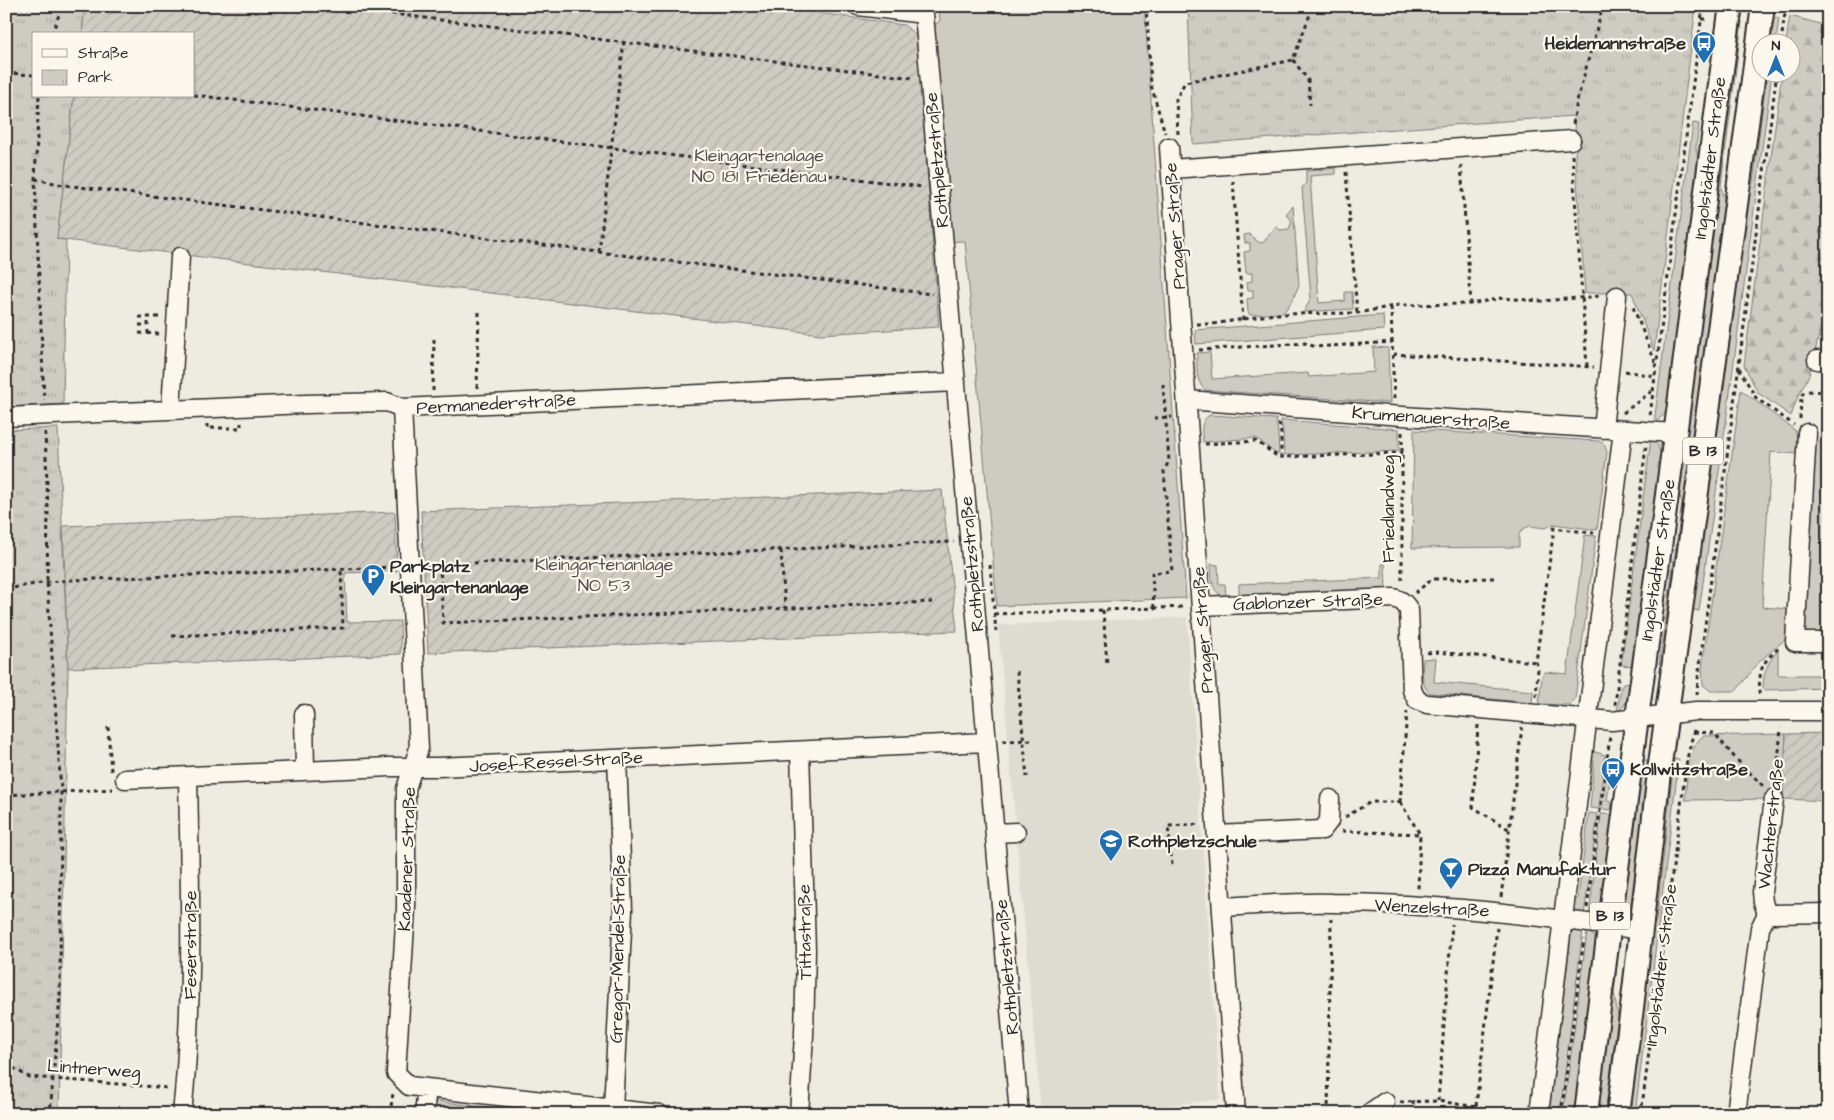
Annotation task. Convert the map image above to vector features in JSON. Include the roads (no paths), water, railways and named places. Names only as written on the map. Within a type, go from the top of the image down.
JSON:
[{"type":"main road","name":"Ingolstädter Straße","points":[[1586,1114],[1608,926],[1625,814],[1636,718],[1676,433],[1715,117],[1731,6]]},
{"type":"main road","name":"Ingolstädter Straße","points":[[1618,1114],[1667,714],[1763,6]]},
{"type":"street","name":"Rothpletzstraße","points":[[858,6],[924,14],[1019,1114]]},
{"type":"street","points":[[1171,169],[1571,140]]},
{"type":"street","name":"Prager Straße","points":[[1169,147],[1236,1114]]},
{"type":"street","points":[[171,410],[180,257]]},
{"type":"street","points":[[1604,423],[1617,296]]},
{"type":"street","name":"Permanederstraße","points":[[6,417],[387,402],[402,408],[956,382]]},
{"type":"street","name":"Krumenauerstraße","points":[[1187,400],[1398,416],[1604,423],[1622,430],[1676,433]]},
{"type":"street","name":"Kaadener Straße","points":[[402,408],[419,748],[406,789],[406,908],[396,1073],[410,1086],[427,1088]]},
{"type":"street","points":[[1539,1114],[1622,430]]},
{"type":"street","points":[[1803,431],[1795,642],[1828,642]]},
{"type":"street","name":"Gablonzer Straße","points":[[1201,606],[1393,598],[1404,602],[1408,610],[1412,690],[1417,700],[1428,704],[1586,718]]},
{"type":"street","points":[[1586,718],[1612,721],[1696,711],[1828,711]]},
{"type":"street","points":[[304,714],[305,770]]},
{"type":"street","name":"Josef-Ressel-Straße","points":[[126,779],[987,742]]},
{"type":"street","name":"Tittastraße","points":[[799,1114],[804,1035],[806,950],[800,751]]},
{"type":"street","name":"Gregor-Mendel-Straße","points":[[613,1109],[623,910],[617,759]]},
{"type":"street","name":"Feserstraße","points":[[183,1103],[189,1024],[191,913],[188,777]]},
{"type":"street","name":"Wachterstraße","points":[[1736,1114],[1760,928],[1767,914],[1762,892],[1774,798]]},
{"type":"street","points":[[1217,835],[1322,830],[1329,821],[1330,799]]},
{"type":"street","points":[[995,833],[1016,832]]},
{"type":"street","name":"Wenzelstraße","points":[[1222,907],[1331,903],[1418,906],[1586,922],[1641,930]]},
{"type":"street","points":[[1767,914],[1828,913]]},
{"type":"street","points":[[424,1114],[427,1088],[659,1114]]},
{"type":"street","points":[[1368,1114],[1385,1102]]},
{"type":"place","name":"Heidemannstraße","points":[[1704,64]]},
{"type":"place","name":"Parkplatz Kleingartenanlage","points":[[373,597]]},
{"type":"place","name":"Kollwitzstraße","points":[[1613,790]]},
{"type":"place","name":"Rothpletzschule","points":[[1111,862]]},
{"type":"place","name":"Pizza Manufaktur","points":[[1451,890]]},
{"type":"park label","name":"Kleingartenalage NO 181 Friedenau","points":[[759,165]]},
{"type":"park label","name":"Kleingartenanlage NO 53","points":[[604,574]]}]
